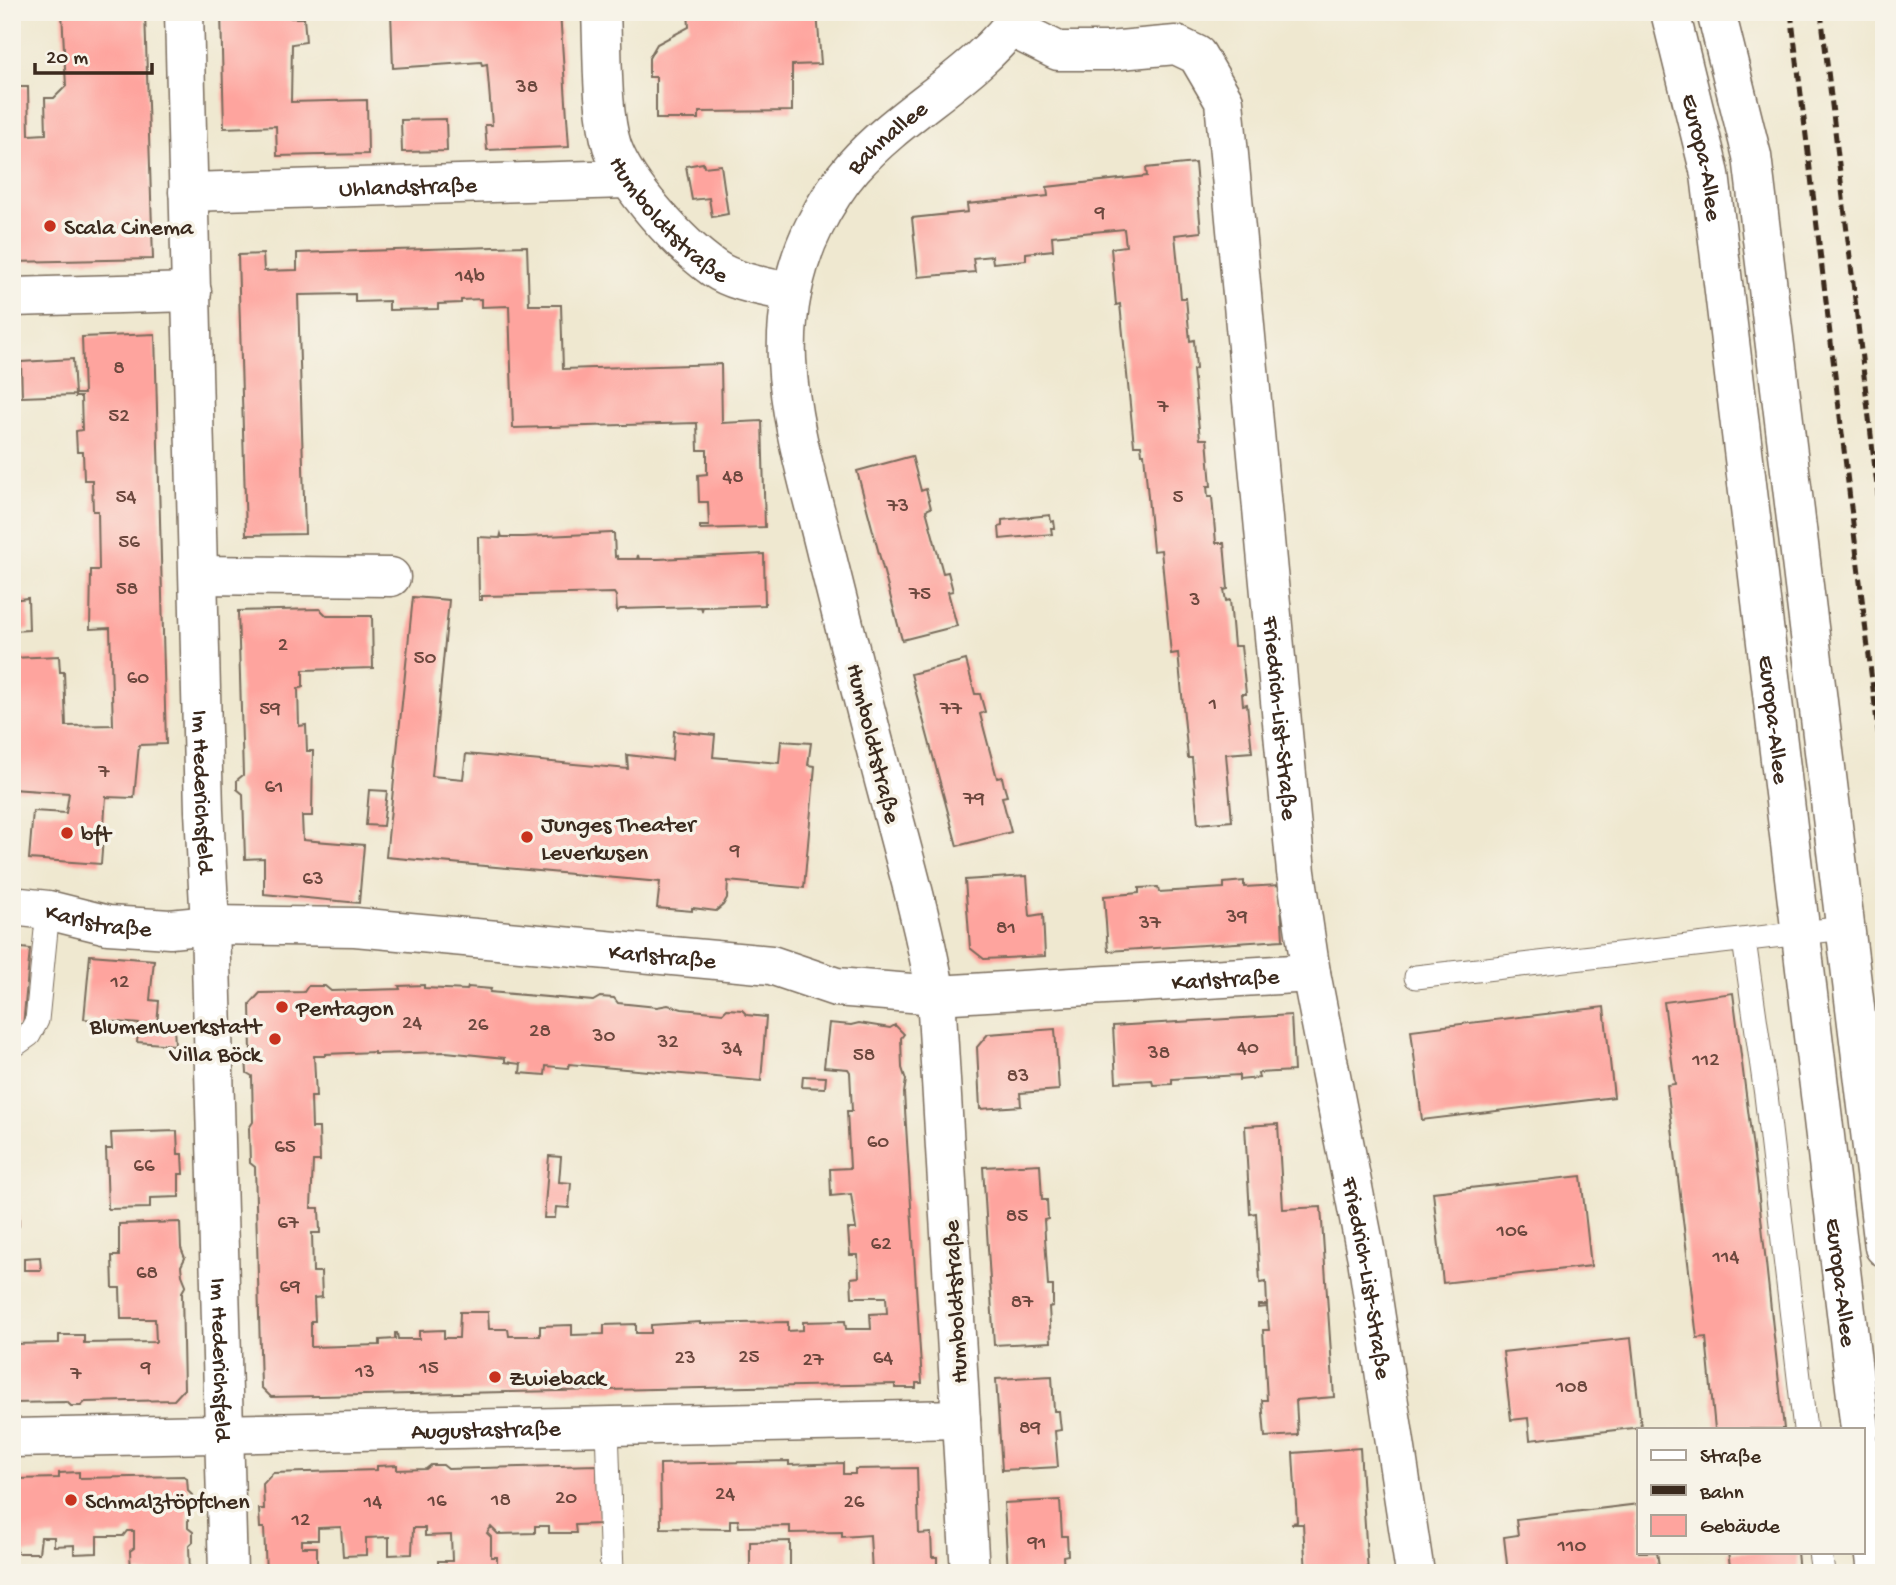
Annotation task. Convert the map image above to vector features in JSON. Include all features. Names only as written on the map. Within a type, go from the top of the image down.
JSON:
[{"type":"street","name":"Im Hederichsfeld","points":[[184,12],[204,811],[210,926],[228,1573]]},
{"type":"street","name":"Humboldtstraße","points":[[600,12],[607,120],[612,146],[627,179],[670,228],[716,270],[792,293],[787,359],[794,421],[869,723],[926,933],[936,995],[970,1573]]},
{"type":"street","name":"Europa-Allee","points":[[1670,12],[1710,174],[1860,1428]]},
{"type":"street","name":"Europa-Allee","points":[[1716,12],[1752,156],[1884,1247]]},
{"type":"street","name":"Bahnallee","points":[[792,293],[814,227],[852,167],[959,79],[1017,20]]},
{"type":"street","name":"Friedrich-List-Straße","points":[[1017,20],[1058,51],[1108,51],[1176,45],[1197,55],[1224,101],[1296,872],[1311,974],[1367,1259],[1415,1573]]},
{"type":"street","name":"Uhlandstraße","points":[[188,192],[627,179]]},
{"type":"street","points":[[15,297],[192,292]]},
{"type":"street","points":[[199,575],[391,577]]},
{"type":"street","name":"Karlstraße","points":[[30,908],[108,926],[170,929],[210,926],[355,928],[771,965],[836,987],[936,995],[1311,974]]},
{"type":"street","name":"Augustastraße","points":[[12,1438],[961,1419]]},
{"type":"street","points":[[1864,1462],[1877,1573]]},
{"type":"lane","points":[[12,1047],[29,1035],[37,1020],[30,908]]},
{"type":"lane","points":[[1416,977],[1845,928]]},
{"type":"lane","points":[[1744,940],[1766,1095],[1805,1428]]},
{"type":"lane","points":[[607,1427],[612,1573]]},
{"type":"lane","points":[[1820,1554],[1823,1573]]},
{"type":"building","points":[[62,12],[145,12],[153,259],[12,262],[12,87],[28,87],[29,135],[46,134],[45,98],[54,98],[66,86]]},
{"type":"building","points":[[221,12],[291,12],[291,18],[304,18],[306,42],[292,44],[291,102],[367,100],[368,154],[277,156],[276,126],[224,128]]},
{"type":"building","points":[[391,12],[560,12],[569,147],[487,150],[485,125],[492,125],[487,64],[482,65],[481,62],[393,68]]},
{"type":"building","points":[[688,12],[817,12],[821,64],[792,65],[792,111],[699,112],[699,119],[656,119],[656,77],[649,77],[649,58],[657,44],[689,27]]},
{"type":"building","points":[[446,119],[447,151],[402,152],[401,120]]},
{"type":"building","points":[[703,163],[704,167],[721,165],[728,214],[712,217],[709,198],[692,200],[686,166]]},
{"type":"building","points":[[1195,163],[1201,232],[1175,235],[1181,298],[1186,298],[1190,341],[1194,340],[1196,369],[1193,370],[1200,439],[1207,439],[1211,486],[1207,486],[1208,497],[1212,497],[1216,543],[1224,543],[1228,589],[1224,590],[1226,601],[1230,600],[1234,646],[1241,646],[1246,694],[1242,694],[1243,705],[1247,704],[1252,752],[1226,754],[1232,821],[1198,824],[1192,758],[1188,758],[1178,653],[1171,654],[1161,550],[1153,551],[1144,454],[1141,445],[1134,445],[1120,304],[1116,305],[1111,248],[1126,246],[1124,229],[1052,236],[1053,250],[1026,253],[1026,260],[993,263],[992,256],[973,258],[975,272],[918,277],[912,218],[968,212],[967,204],[1048,196],[1047,187],[1147,176],[1146,168]]},
{"type":"building","points":[[527,246],[529,305],[561,305],[563,369],[721,364],[722,423],[762,421],[765,527],[700,529],[700,526],[709,526],[708,502],[699,502],[698,475],[707,474],[707,450],[698,450],[697,423],[513,428],[509,306],[481,307],[481,299],[438,304],[438,309],[389,310],[389,301],[355,302],[355,294],[298,295],[305,534],[246,535],[238,255],[263,254],[264,271],[297,270],[297,253]]},
{"type":"building","points":[[155,334],[166,744],[139,745],[134,798],[106,797],[101,864],[29,859],[33,811],[66,813],[69,793],[12,789],[12,658],[59,656],[60,672],[64,672],[66,726],[113,725],[110,628],[90,629],[91,570],[99,570],[98,511],[93,511],[92,480],[84,480],[83,452],[77,452],[76,431],[82,430],[81,397],[75,397],[75,394],[84,394],[82,337]]},
{"type":"building","points":[[73,359],[75,395],[22,397],[21,362]]},
{"type":"building","points":[[912,456],[921,491],[926,489],[931,508],[926,510],[943,573],[948,572],[953,591],[948,592],[957,626],[902,640],[857,471]]},
{"type":"building","points":[[1050,515],[1055,528],[1051,528],[1052,534],[1000,539],[999,527],[1002,526],[1002,520]]},
{"type":"building","points":[[614,533],[615,557],[618,559],[637,559],[638,555],[639,559],[658,559],[764,554],[765,605],[703,607],[702,610],[701,607],[620,609],[617,612],[614,593],[482,596],[482,600],[479,600],[478,537],[500,538],[501,534],[502,537],[523,537]]},
{"type":"building","points":[[413,597],[449,600],[432,776],[463,779],[466,754],[628,769],[627,755],[672,760],[674,731],[715,735],[713,757],[779,763],[781,741],[811,743],[808,765],[815,766],[804,888],[728,881],[727,898],[716,911],[692,908],[692,911],[657,908],[660,882],[386,857]]},
{"type":"building","points":[[28,598],[29,630],[12,631],[12,600]]},
{"type":"building","points":[[320,609],[327,616],[372,616],[373,668],[303,670],[303,687],[298,689],[299,726],[306,725],[307,751],[313,751],[312,816],[302,816],[303,840],[364,845],[359,903],[264,894],[264,858],[245,859],[243,794],[237,789],[237,780],[243,775],[238,611]]},
{"type":"building","points":[[966,660],[975,694],[980,694],[985,712],[980,714],[997,778],[1002,777],[1007,796],[1002,797],[1011,832],[957,846],[911,674]]},
{"type":"building","points":[[369,790],[387,791],[383,826],[366,825]]},
{"type":"building","points":[[1027,876],[1030,916],[1043,914],[1045,956],[984,959],[970,948],[965,880]]},
{"type":"building","points":[[1244,881],[1244,887],[1280,885],[1283,940],[1108,951],[1104,896],[1139,893],[1139,888],[1158,887],[1159,892],[1224,888],[1224,883]]},
{"type":"building","points":[[12,947],[30,949],[23,1027],[12,1026]]},
{"type":"building","points":[[90,955],[154,960],[150,1000],[159,1001],[157,1025],[174,1026],[175,1045],[137,1042],[139,1024],[84,1019]]},
{"type":"building","points":[[424,985],[424,988],[467,990],[468,987],[491,989],[490,992],[593,1001],[600,997],[614,998],[618,1003],[657,1007],[668,1005],[723,1013],[727,1009],[742,1010],[747,1015],[766,1017],[761,1081],[569,1064],[568,1068],[546,1066],[545,1075],[520,1073],[521,1064],[505,1062],[505,1058],[446,1052],[374,1052],[314,1056],[316,1097],[311,1097],[312,1128],[319,1128],[320,1161],[313,1161],[311,1208],[319,1208],[320,1233],[312,1233],[313,1272],[321,1272],[322,1297],[314,1298],[315,1321],[311,1321],[311,1347],[380,1345],[380,1340],[395,1339],[395,1333],[398,1339],[419,1339],[419,1331],[444,1330],[444,1338],[459,1338],[460,1312],[488,1312],[489,1329],[508,1329],[509,1336],[540,1336],[540,1326],[572,1325],[572,1335],[604,1334],[604,1325],[636,1324],[636,1333],[651,1333],[651,1325],[700,1322],[788,1322],[788,1331],[803,1330],[803,1322],[845,1321],[846,1329],[871,1329],[870,1314],[887,1313],[886,1297],[852,1297],[851,1278],[859,1277],[858,1255],[850,1255],[848,1229],[856,1229],[851,1194],[831,1196],[830,1169],[850,1168],[847,1111],[852,1111],[850,1072],[848,1069],[824,1067],[829,1023],[859,1023],[890,1028],[895,1025],[904,1034],[901,1038],[902,1068],[906,1080],[904,1093],[922,1383],[916,1383],[916,1388],[895,1388],[895,1384],[271,1397],[261,1387],[255,1167],[250,1163],[252,1076],[247,1073],[246,1058],[251,1054],[250,1004],[260,993],[304,992],[308,986],[325,986],[331,991],[400,989],[399,986]]},
{"type":"building","points":[[1733,993],[1757,1180],[1784,1428],[1715,1428],[1706,1337],[1697,1338],[1667,1085],[1675,1084],[1664,1002]]},
{"type":"building","points":[[1604,1007],[1614,1097],[1422,1120],[1411,1030]]},
{"type":"building","points":[[1291,1015],[1294,1071],[1258,1073],[1259,1078],[1239,1080],[1239,1075],[1172,1079],[1172,1084],[1153,1085],[1152,1080],[1116,1082],[1113,1026]]},
{"type":"building","points":[[1055,1029],[1059,1090],[1020,1093],[1021,1106],[980,1109],[977,1047],[988,1034]]},
{"type":"building","points":[[803,1076],[826,1077],[825,1088],[802,1087]]},
{"type":"building","points":[[12,1110],[16,1110],[19,1226],[12,1226]]},
{"type":"building","points":[[1278,1124],[1283,1209],[1321,1207],[1334,1397],[1296,1400],[1298,1435],[1265,1437],[1262,1400],[1267,1400],[1263,1330],[1269,1330],[1267,1307],[1258,1308],[1258,1305],[1267,1305],[1266,1282],[1260,1283],[1256,1213],[1250,1214],[1245,1126]]},
{"type":"building","points":[[177,1131],[178,1154],[182,1154],[183,1174],[179,1174],[179,1197],[150,1198],[150,1208],[108,1209],[106,1149],[112,1149],[111,1133]]},
{"type":"building","points":[[549,1156],[561,1157],[559,1182],[571,1183],[569,1208],[556,1207],[555,1218],[544,1218]]},
{"type":"building","points":[[1040,1164],[1042,1200],[1047,1200],[1048,1219],[1044,1220],[1048,1286],[1053,1286],[1053,1306],[1049,1307],[1051,1342],[994,1345],[983,1167]]},
{"type":"building","points":[[1581,1176],[1591,1266],[1443,1283],[1433,1192]]},
{"type":"building","points":[[180,1222],[181,1248],[185,1258],[181,1266],[186,1285],[182,1292],[184,1389],[174,1400],[85,1402],[81,1406],[71,1406],[67,1402],[12,1403],[12,1344],[59,1343],[59,1335],[84,1335],[84,1343],[156,1342],[155,1319],[121,1319],[120,1288],[113,1288],[112,1256],[119,1256],[119,1224]]},
{"type":"building","points":[[40,1257],[41,1270],[24,1270],[24,1258]]},
{"type":"building","points":[[1631,1338],[1641,1427],[1530,1440],[1528,1418],[1511,1420],[1503,1352]]},
{"type":"building","points":[[1052,1376],[1054,1411],[1059,1411],[1061,1430],[1055,1431],[1058,1467],[1002,1470],[996,1379]]},
{"type":"building","points":[[1360,1448],[1368,1573],[1306,1573],[1303,1524],[1292,1524],[1297,1522],[1293,1453]]},
{"type":"building","points":[[789,1461],[789,1465],[843,1463],[843,1474],[855,1474],[855,1469],[917,1468],[919,1534],[931,1533],[932,1557],[937,1557],[937,1573],[872,1573],[870,1535],[842,1537],[842,1532],[790,1533],[790,1526],[739,1527],[738,1520],[730,1520],[730,1529],[661,1528],[660,1464]]},
{"type":"building","points":[[397,1465],[397,1470],[426,1469],[431,1465],[443,1465],[448,1469],[597,1465],[599,1524],[575,1525],[576,1533],[549,1533],[549,1526],[535,1526],[535,1533],[498,1534],[491,1527],[487,1533],[491,1537],[491,1557],[497,1557],[497,1573],[438,1573],[438,1561],[452,1561],[451,1535],[425,1536],[425,1528],[413,1528],[412,1554],[389,1555],[389,1537],[366,1538],[366,1555],[343,1556],[341,1527],[318,1528],[318,1540],[302,1540],[302,1547],[317,1547],[317,1573],[266,1573],[264,1528],[260,1528],[259,1509],[264,1509],[263,1484],[273,1473],[377,1470],[377,1466]]},
{"type":"building","points":[[79,1472],[79,1478],[187,1478],[193,1507],[188,1511],[188,1528],[193,1532],[193,1542],[189,1546],[190,1573],[131,1573],[130,1551],[134,1548],[134,1531],[127,1531],[123,1536],[97,1536],[97,1553],[74,1554],[74,1545],[54,1546],[54,1537],[41,1537],[39,1553],[17,1553],[16,1546],[12,1546],[12,1475],[16,1475],[16,1479],[59,1478],[59,1473]]},
{"type":"building","points":[[1060,1500],[1062,1536],[1067,1536],[1068,1555],[1063,1556],[1064,1573],[1008,1573],[1004,1503]]},
{"type":"building","points":[[1637,1504],[1637,1554],[1657,1554],[1660,1573],[1508,1573],[1504,1537],[1518,1535],[1516,1519]]},
{"type":"building","points":[[790,1541],[790,1573],[750,1573],[750,1542]]},
{"type":"building","points":[[1728,1554],[1797,1554],[1799,1573],[1731,1573]]},
{"type":"railway","points":[[1791,12],[1884,780]]},
{"type":"railway","points":[[1821,12],[1884,545]]},
{"type":"place","name":"Scala Cinema","points":[[50,226]]},
{"type":"place","name":"bft","points":[[67,833]]},
{"type":"place","name":"Junges Theater Leverkusen","points":[[527,837]]},
{"type":"place","name":"Pentagon","points":[[282,1007]]},
{"type":"place","name":"Blumenwerkstatt Villa Böck","points":[[275,1039]]},
{"type":"place","name":"Zwieback","points":[[495,1377]]},
{"type":"place","name":"Schmalztöpfchen","points":[[71,1500]]}]
